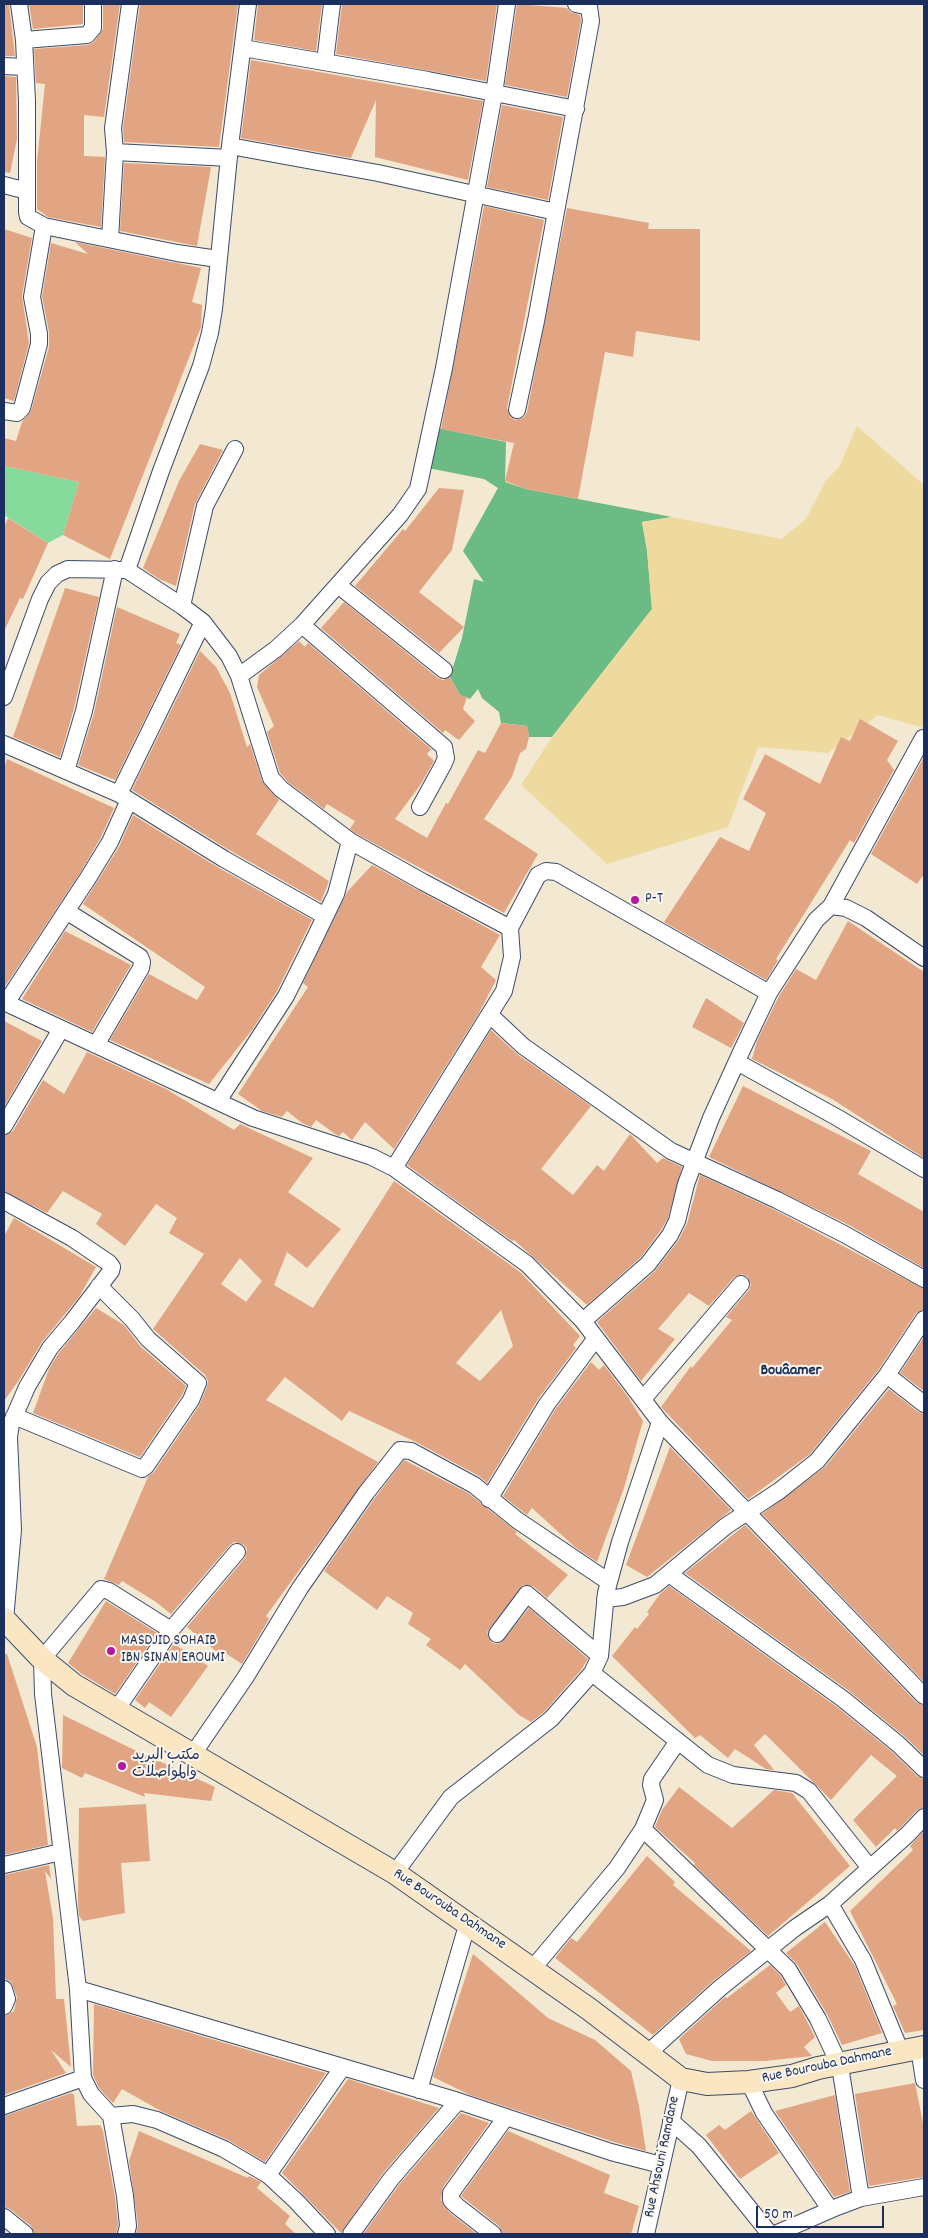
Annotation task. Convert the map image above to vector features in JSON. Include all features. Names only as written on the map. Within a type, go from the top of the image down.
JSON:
[{"type":"street","points":[[18,4],[24,40],[28,217],[44,226],[177,253],[218,258]]},
{"type":"street","points":[[24,40],[87,35],[93,28],[93,4]]},
{"type":"street","points":[[110,240],[115,152],[112,137],[114,111],[130,4]]},
{"type":"street","points":[[66,771],[121,570],[201,366],[210,333],[248,4]]},
{"type":"street","points":[[325,62],[332,4]]},
{"type":"street","points":[[239,676],[276,650],[302,625],[400,515],[418,489],[444,368],[494,94],[507,4]]},
{"type":"street","points":[[517,410],[576,110],[591,11],[586,6],[576,4]]},
{"type":"street","points":[[243,48],[576,110]]},
{"type":"street","points":[[4,66],[25,67]]},
{"type":"street","points":[[115,152],[230,152],[475,194],[556,212]]},
{"type":"street","points":[[4,185],[27,191]]},
{"type":"street","points":[[4,411],[17,413],[22,408],[39,344],[40,334],[32,297],[44,226]]},
{"type":"street","points":[[182,606],[205,506],[235,449]]},
{"type":"street","points":[[4,697],[40,599],[48,583],[57,574],[68,569],[121,570],[182,606],[203,622],[229,656],[239,676],[271,778],[280,789],[350,841],[422,882],[510,928]]},
{"type":"street","points":[[338,585],[444,670]]},
{"type":"street","points":[[203,622],[124,797],[110,842],[5,1003],[253,1118],[372,1157],[394,1168],[527,1264],[583,1321],[660,1422],[750,1512],[809,1579],[924,1696]]},
{"type":"street","points":[[302,625],[444,747],[446,758],[420,807]]},
{"type":"street","points":[[583,1321],[648,1264],[670,1235],[676,1221],[686,1184],[711,1118],[769,993],[816,920],[831,906],[923,738]]},
{"type":"street","points":[[4,744],[124,797],[224,859],[325,916]]},
{"type":"street","points":[[218,1101],[286,996],[336,894],[350,841]]},
{"type":"street","points":[[394,1168],[504,991],[510,971],[510,928],[538,875],[546,871],[556,872],[769,993]]},
{"type":"street","points":[[831,906],[846,908],[866,918],[924,958]]},
{"type":"street","points":[[66,911],[140,958],[142,962],[141,968],[96,1045]]},
{"type":"street","points":[[490,1015],[523,1046],[671,1151],[844,1234],[924,1279]]},
{"type":"street","points":[[4,1126],[61,1029]]},
{"type":"street","points":[[737,1062],[838,1118],[924,1170]]},
{"type":"street","points":[[4,1201],[72,1238],[109,1263],[112,1271],[50,1348],[27,1387],[14,1416],[9,1437],[13,1530],[4,1620]]},
{"type":"street","points":[[643,1399],[741,1284]]},
{"type":"street","points":[[14,1416],[142,1469],[146,1466],[191,1400],[198,1387],[196,1380],[148,1339],[132,1318],[99,1286]]},
{"type":"street","points":[[605,1599],[623,1598],[656,1584],[726,1526],[750,1512],[817,1461],[887,1375],[924,1319]]},
{"type":"street","points":[[489,1499],[547,1404],[596,1338]]},
{"type":"street","points":[[887,1375],[924,1404]]},
{"type":"street","points":[[395,1873],[451,1798],[551,1719],[592,1673],[600,1656],[605,1599],[609,1582],[620,1542],[660,1422]]},
{"type":"street","points":[[193,1754],[245,1678],[300,1588],[366,1493],[400,1450],[412,1451],[474,1485],[489,1499],[609,1582]]},
{"type":"street","points":[[116,1710],[170,1630],[237,1552]]},
{"type":"street","points":[[669,1574],[843,1699],[898,1744],[924,1769]]},
{"type":"street","points":[[126,2234],[128,2226],[125,2196],[111,2116],[91,2094],[83,2078],[78,1989],[43,1694],[42,1659],[101,1589],[109,1591],[170,1630]]},
{"type":"street","points":[[497,1634],[527,1594],[600,1656]]},
{"type":"street","name":"Rue Bourouba Dahmane","points":[[4,1620],[42,1659],[74,1685],[395,1873],[533,1968],[680,2079],[707,2084],[749,2082],[792,2076],[818,2068],[840,2066],[915,2048]]},
{"type":"street","points":[[592,1673],[708,1765],[733,1775],[785,1780],[796,1783],[809,1791],[870,1868]]},
{"type":"street","points":[[533,1968],[617,1868],[643,1829],[655,1800],[651,1785],[652,1778],[678,1742]]},
{"type":"street","points":[[648,2053],[720,1988],[830,1904],[908,1834],[924,1817]]},
{"type":"street","points":[[643,1829],[788,1969],[818,2019],[840,2066],[861,2198]]},
{"type":"street","points":[[4,1865],[61,1852]]},
{"type":"street","points":[[830,1904],[915,2048],[924,2080]]},
{"type":"street","points":[[419,2090],[468,1922]]},
{"type":"street","points":[[4,1989],[7,1999],[4,2006]]},
{"type":"street","points":[[78,1989],[458,2101],[610,2152],[661,2165]]},
{"type":"street","points":[[268,2176],[342,2068]]},
{"type":"street","points":[[4,2106],[83,2078]]},
{"type":"street","name":"Rue Ahsouni Ramdane","points":[[646,2234],[680,2079]]},
{"type":"street","points":[[749,2082],[764,2113],[830,2210]]},
{"type":"street","points":[[351,2234],[391,2179],[458,2101]]},
{"type":"street","points":[[111,2116],[133,2114],[157,2120],[224,2149],[268,2176],[296,2201],[327,2234]]},
{"type":"street","points":[[493,2234],[457,2206],[452,2200],[451,2193],[506,2117]]},
{"type":"street","points":[[670,2120],[700,2146],[770,2234]]},
{"type":"street","points":[[775,2234],[861,2198],[924,2187]]},
{"type":"street","points":[[4,2217],[25,2234]]},
{"type":"green space","points":[[438,428],[506,442],[505,482],[526,489],[672,517],[642,522],[647,550],[652,609],[552,737],[529,737],[527,726],[501,723],[499,712],[482,698],[478,689],[470,699],[460,695],[450,677],[462,638],[474,579],[484,582],[463,551],[498,488],[484,479],[428,468]]},
{"type":"green space","points":[[4,466],[79,482],[63,535],[48,543],[4,515]]},
{"type":"sand","points":[[857,426],[924,485],[924,728],[878,715],[828,753],[758,747],[728,827],[607,864],[521,785],[552,737],[652,609],[647,550],[642,522],[672,517],[781,539],[806,519],[826,480],[839,467]]},
{"type":"building","points":[[4,4],[9,4],[15,56],[4,56]]},
{"type":"building","points":[[29,4],[83,4],[83,24],[33,29]]},
{"type":"building","points":[[103,4],[120,4],[104,117],[84,115],[84,156],[105,157],[101,227],[48,217],[37,209],[37,162],[45,84],[36,83],[34,49],[88,45],[94,42],[103,29]]},
{"type":"building","points":[[140,4],[238,4],[219,147],[124,142],[123,128]]},
{"type":"building","points":[[258,4],[322,4],[316,51],[254,40]]},
{"type":"building","points":[[342,4],[497,4],[486,81],[336,54]]},
{"type":"building","points":[[517,4],[567,8],[570,12],[580,15],[581,21],[567,97],[505,85]]},
{"type":"building","points":[[251,60],[483,101],[468,180],[375,157],[376,100],[351,158],[241,138]]},
{"type":"building","points":[[4,76],[16,77],[17,139],[10,173],[4,172]]},
{"type":"building","points":[[502,105],[563,117],[548,200],[487,187]]},
{"type":"building","points":[[124,163],[211,167],[197,246],[120,231]]},
{"type":"building","points":[[484,206],[544,220],[507,408],[510,417],[515,420],[524,417],[527,412],[567,208],[649,223],[648,229],[700,229],[700,341],[636,331],[633,357],[605,352],[578,499],[526,489],[505,481],[514,443],[441,429]]},
{"type":"building","points":[[4,229],[32,238],[22,296],[29,343],[14,401],[4,398]]},
{"type":"building","points":[[75,242],[201,268],[192,302],[202,305],[201,327],[110,559],[63,535],[79,482],[4,466],[4,438],[16,441],[22,422],[31,411],[49,347],[49,332],[42,297],[51,243],[88,254]]},
{"type":"building","points":[[200,444],[223,450],[195,504],[176,586],[159,579],[143,568],[179,481]]},
{"type":"building","points":[[439,488],[464,490],[452,550],[419,592],[464,627],[439,653],[355,586],[403,529],[405,531]]},
{"type":"building","points":[[8,518],[48,543],[23,599],[20,598],[4,631],[4,527]]},
{"type":"building","points":[[65,588],[99,597],[74,708],[60,757],[13,737]]},
{"type":"building","points":[[344,602],[438,678],[443,680],[450,677],[460,695],[467,697],[463,709],[475,721],[459,740],[445,730],[443,733],[321,628]]},
{"type":"building","points":[[117,607],[180,634],[176,643],[181,645],[115,780],[78,765],[94,713]]},
{"type":"building","points":[[299,641],[305,647],[308,643],[431,749],[427,754],[434,761],[421,784],[395,819],[427,838],[478,750],[485,753],[501,723],[527,726],[529,737],[526,749],[520,753],[512,777],[484,819],[538,854],[504,913],[355,833],[350,829],[355,821],[327,804],[324,809],[288,782],[280,773],[267,732],[274,726],[257,687],[259,675]]},
{"type":"building","points":[[200,651],[216,667],[230,693],[247,747],[250,744],[262,781],[279,800],[256,834],[329,881],[321,902],[229,850],[132,790]]},
{"type":"building","points":[[860,719],[898,741],[887,760],[894,770],[854,843],[850,840],[776,959],[778,960],[766,980],[664,922],[720,837],[749,851],[766,813],[743,799],[765,754],[820,784],[841,737],[850,741]]},
{"type":"building","points":[[924,757],[924,874],[917,884],[871,854]]},
{"type":"building","points":[[7,759],[114,808],[101,837],[80,873],[4,988],[4,769]]},
{"type":"building","points":[[133,815],[219,868],[312,920],[277,991],[252,1030],[209,1084],[110,1040],[149,974],[197,1000],[205,987],[83,904],[119,847]]},
{"type":"building","points":[[372,865],[500,935],[481,967],[496,980],[479,1013],[394,1149],[365,1122],[352,1140],[343,1132],[339,1136],[335,1134],[316,1120],[311,1127],[302,1123],[287,1111],[282,1117],[262,1111],[238,1094],[308,987],[303,983],[347,892]]},
{"type":"building","points":[[848,921],[924,972],[924,1158],[832,1099],[752,1059],[757,1041],[778,998],[796,969],[816,980]]},
{"type":"building","points":[[65,931],[131,965],[92,1032],[22,999]]},
{"type":"building","points":[[706,998],[744,1023],[731,1048],[692,1027]]},
{"type":"building","points":[[4,1021],[42,1041],[4,1107]]},
{"type":"building","points":[[491,1030],[517,1054],[591,1106],[541,1169],[573,1195],[597,1165],[604,1171],[630,1134],[657,1163],[663,1158],[682,1167],[668,1218],[661,1230],[641,1257],[587,1305],[514,1240],[512,1241],[407,1165]]},
{"type":"building","points":[[87,1052],[166,1089],[234,1130],[240,1124],[313,1158],[288,1192],[341,1229],[307,1268],[287,1252],[274,1285],[313,1308],[394,1181],[520,1272],[580,1336],[573,1345],[576,1348],[538,1399],[487,1483],[479,1476],[416,1442],[349,1411],[342,1421],[285,1377],[266,1400],[378,1462],[266,1616],[269,1619],[242,1664],[219,1649],[217,1652],[187,1627],[245,1558],[247,1549],[243,1544],[234,1542],[229,1546],[171,1614],[156,1602],[122,1581],[119,1585],[104,1579],[148,1477],[154,1472],[199,1406],[207,1387],[208,1381],[205,1375],[153,1329],[204,1254],[169,1233],[177,1218],[156,1204],[125,1246],[96,1224],[102,1214],[63,1191],[47,1213],[4,1191],[4,1136],[13,1131],[43,1080],[64,1094]],"holes":[[[240,1258],[262,1281],[246,1302],[221,1284]],[[501,1310],[513,1346],[480,1381],[456,1363]]]},
{"type":"building","points":[[743,1086],[871,1151],[858,1174],[924,1212],[924,1268],[849,1225],[709,1157]]},
{"type":"building","points":[[700,1175],[773,1209],[924,1289],[924,1309],[916,1313],[879,1369],[810,1454],[748,1499],[661,1407],[691,1366],[692,1368],[732,1320],[726,1317],[749,1290],[751,1285],[748,1277],[742,1274],[734,1277],[709,1306],[689,1293],[658,1329],[675,1339],[641,1381],[597,1322],[655,1271],[678,1241],[687,1224]]},
{"type":"building","points":[[14,1218],[96,1267],[79,1297],[42,1342],[4,1401],[4,1236]]},
{"type":"building","points":[[96,1308],[124,1325],[141,1347],[186,1386],[182,1395],[140,1457],[33,1413],[49,1369],[58,1354]]},
{"type":"building","points":[[924,1337],[924,1391],[900,1373]]},
{"type":"building","points":[[591,1362],[599,1370],[604,1365],[643,1421],[624,1488],[597,1562],[575,1547],[532,1508],[527,1515],[503,1496],[555,1410]]},
{"type":"building","points":[[889,1389],[918,1412],[924,1414],[924,1682],[762,1514],[825,1467]]},
{"type":"building","points":[[670,1447],[731,1510],[647,1577],[626,1565]]},
{"type":"building","points":[[404,1460],[468,1493],[517,1532],[515,1534],[568,1575],[547,1598],[533,1586],[523,1585],[487,1632],[491,1642],[495,1644],[501,1643],[529,1608],[588,1659],[581,1670],[544,1712],[531,1722],[519,1715],[465,1664],[460,1670],[426,1645],[431,1639],[408,1624],[413,1613],[387,1596],[377,1610],[324,1571],[374,1499]]},
{"type":"building","points":[[745,1525],[917,1703],[924,1706],[924,1755],[849,1691],[685,1573]]},
{"type":"building","points":[[669,1586],[837,1707],[891,1751],[917,1776],[924,1779],[924,1807],[917,1810],[897,1831],[895,1828],[876,1847],[853,1820],[897,1776],[871,1755],[831,1800],[765,1734],[754,1745],[774,1770],[766,1769],[735,1749],[728,1758],[700,1735],[695,1738],[612,1656],[635,1627],[637,1629],[649,1614],[647,1612],[660,1594]]},
{"type":"building","name":"MASDJID SOHAIB IBN SINAN EROUMI","points":[[106,1601],[157,1633],[115,1694],[68,1663]]},
{"type":"building","points":[[174,1644],[208,1666],[171,1717],[149,1702],[145,1708],[135,1700]]},
{"type":"building","points":[[4,1654],[7,1654],[37,1747],[48,1845],[4,1855]]},
{"type":"building","points":[[63,1715],[215,1787],[211,1801],[144,1793],[145,1797],[85,1773],[82,1778],[62,1768]]},
{"type":"building","points":[[679,1787],[732,1828],[774,1790],[792,1793],[850,1866],[768,1936],[694,1865],[695,1863],[655,1827],[662,1810]]},
{"type":"building","points":[[146,1804],[150,1861],[121,1863],[125,1913],[83,1921],[79,1916],[78,1902],[79,1808]]},
{"type":"building","points":[[924,1831],[924,2030],[905,2033],[893,2006],[897,2004],[850,1911],[913,1850],[910,1846]]},
{"type":"building","points":[[647,1856],[675,1882],[673,1885],[751,1951],[713,1981],[653,2035],[555,1958],[571,1938],[577,1942]]},
{"type":"building","points":[[49,1865],[51,1879],[45,1871],[53,1918],[56,1999],[64,1999],[71,2067],[51,2050],[66,2073],[4,2095],[4,2016],[14,2011],[17,1997],[11,1982],[4,1978],[4,1875]]},
{"type":"building","points":[[825,1922],[855,1966],[882,2033],[842,2045],[827,2014],[797,1964],[786,1953]]},
{"type":"building","points":[[473,1954],[548,2018],[595,2040],[631,2071],[646,2151],[470,2095],[433,2077]]},
{"type":"building","points":[[770,1965],[780,1975],[786,1985],[776,1993],[790,2012],[799,2006],[815,2037],[804,2047],[812,2056],[765,2061],[712,2061],[686,2054],[679,2039],[725,1997],[727,1998]]},
{"type":"building","points":[[94,2004],[326,2073],[265,2162],[228,2140],[161,2111],[122,2089],[113,2103],[99,2088],[93,2075]]},
{"type":"building","points":[[348,2079],[439,2108],[383,2173],[341,2233],[282,2173]]},
{"type":"building","points":[[915,2083],[924,2128],[924,2177],[869,2186],[855,2094]]},
{"type":"building","points":[[71,2093],[74,2095],[77,2126],[100,2125],[103,2131],[115,2197],[118,2225],[116,2234],[35,2234],[31,2226],[10,2209],[4,2207],[4,2116]]},
{"type":"building","points":[[835,2095],[850,2192],[834,2197],[775,2111]]},
{"type":"building","points":[[751,2111],[779,2153],[740,2179],[706,2135],[719,2125],[725,2130]]},
{"type":"building","points":[[461,2113],[489,2123],[443,2187],[441,2200],[450,2213],[477,2234],[363,2234],[399,2185]]},
{"type":"building","points":[[139,2131],[261,2182],[257,2188],[290,2216],[285,2224],[296,2234],[136,2234],[138,2225],[129,2161]]},
{"type":"building","points":[[508,2131],[610,2175],[604,2193],[639,2206],[631,2234],[503,2234],[499,2226],[461,2196]]},
{"type":"place","name":"P-T","points":[[635,900]]},
{"type":"place","name":"MASDJID SOHAIB IBN SINAN EROUMI","points":[[111,1651]]},
{"type":"place","name":"مكتب البريد والمواصلات","points":[[122,1766]]},
{"type":"district","name":"Bouâamer","points":[[791,1372]]}]
